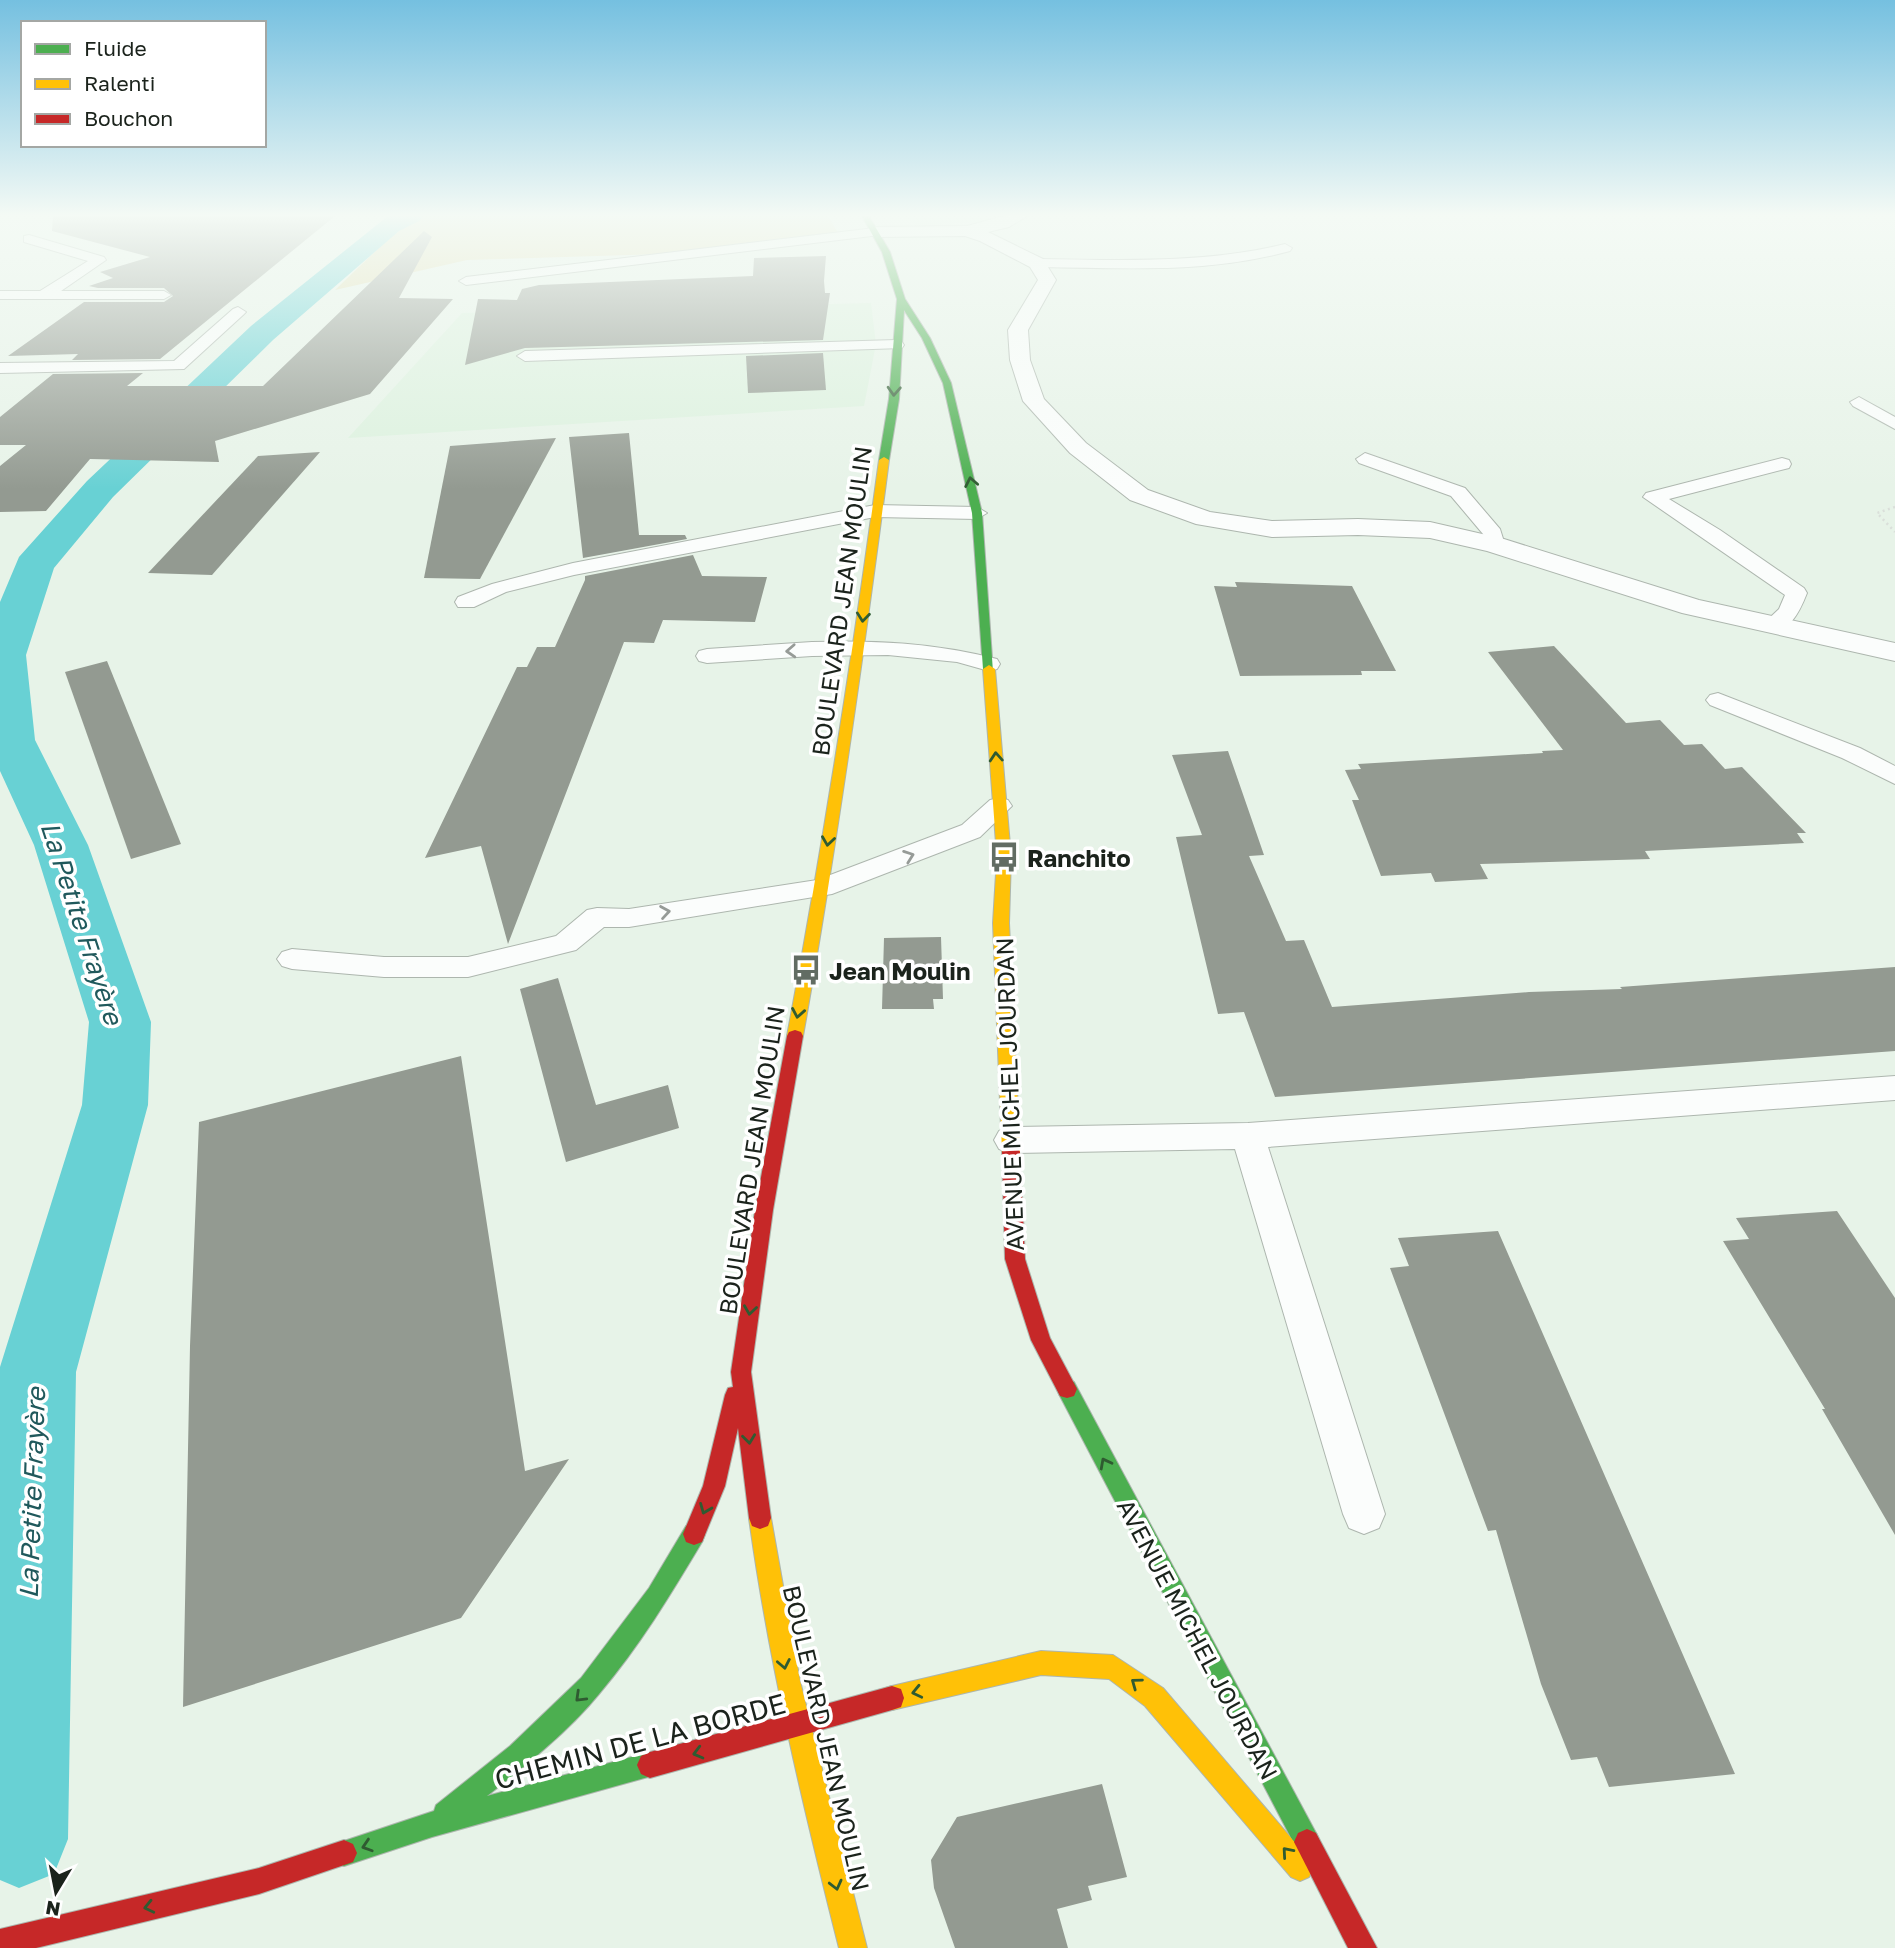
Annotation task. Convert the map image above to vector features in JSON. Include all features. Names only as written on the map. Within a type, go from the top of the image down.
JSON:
[{"type":"main road","name":"BOULEVARD JEAN MOULIN","points":[[853,1948],[796,1726],[769,1592],[741,1372],[764,1210],[822,887],[859,649],[875,511],[894,399],[900,307]]},
{"type":"main road","name":"AVENUE MICHEL JOURDAN","points":[[906,307],[926,338],[947,383],[977,513],[1004,857],[1001,923],[1014,1259],[1041,1340],[1347,1923],[1363,1948]]},
{"type":"main road","name":"CHEMIN DE LA BORDE","points":[[432,1824],[519,1755],[590,1687],[657,1596],[691,1542],[714,1486],[741,1372]]},
{"type":"main road","name":"CHEMIN DE LA BORDE","points":[[432,1824],[796,1726],[859,1706],[1041,1663],[1113,1667],[1154,1697],[1347,1923]]},
{"type":"main road","points":[[0,1943],[259,1881],[432,1824]]},
{"type":"street","points":[[1031,307],[1018,330],[1020,360],[1034,401],[1078,448],[1139,495],[1205,520],[1272,529],[1359,527],[1430,530],[1495,545],[1692,607],[1895,652]]},
{"type":"lane","points":[[0,368],[178,366],[238,312]]},
{"type":"lane","points":[[525,356],[896,345]]},
{"type":"lane","points":[[1859,402],[1895,425]]},
{"type":"lane","points":[[1365,459],[1458,492],[1493,533],[1495,545]]},
{"type":"lane","points":[[1773,625],[1789,612],[1796,593],[1713,534],[1653,497],[1783,464]]},
{"type":"lane","points":[[466,602],[499,588],[573,569],[875,511],[977,513]]},
{"type":"lane","points":[[707,656],[859,649],[950,653],[989,664]]},
{"type":"lane","points":[[1718,700],[1851,753],[1895,776]]},
{"type":"lane","points":[[292,959],[384,967],[468,967],[566,943],[597,917],[629,918],[822,887],[971,831],[999,806]]},
{"type":"lane","points":[[1011,1140],[1248,1136],[1895,1088]]},
{"type":"lane","points":[[1248,1136],[1364,1514]]},
{"type":"path","points":[[1895,507],[1877,513],[1895,532]]},
{"type":"shaded area","points":[[711,307],[871,307],[876,344],[864,406],[348,438],[462,313]]},
{"type":"building","points":[[77,307],[224,307],[160,359],[72,360],[78,354],[8,356]]},
{"type":"building","points":[[345,307],[446,307],[370,394],[215,441],[219,462],[90,459],[46,511],[0,512],[0,466],[26,445],[0,445],[0,417],[53,374],[143,373],[127,386],[263,386]]},
{"type":"building","points":[[476,307],[828,307],[823,340],[525,348],[465,365]]},
{"type":"building","points":[[823,353],[826,390],[748,393],[746,356]]},
{"type":"building","points":[[629,433],[639,535],[685,535],[687,539],[583,558],[569,437]]},
{"type":"building","points":[[556,438],[480,579],[424,578],[450,446]]},
{"type":"building","points":[[320,452],[212,575],[148,573],[258,456]]},
{"type":"building","points":[[693,555],[702,576],[767,577],[755,622],[663,620],[654,643],[624,642],[508,944],[481,846],[425,858],[517,667],[527,667],[537,647],[555,647],[585,576]]},
{"type":"building","points":[[1235,582],[1352,586],[1396,671],[1361,671],[1362,675],[1240,676],[1214,586],[1237,587]]},
{"type":"building","points":[[1554,646],[1626,723],[1660,720],[1684,745],[1702,744],[1725,769],[1742,767],[1806,833],[1797,833],[1804,843],[1645,851],[1650,859],[1480,864],[1488,879],[1435,882],[1431,873],[1381,876],[1352,800],[1359,800],[1345,770],[1361,769],[1358,764],[1563,750],[1488,652]]},
{"type":"building","points":[[107,661],[181,844],[131,859],[65,672]]},
{"type":"building","points":[[1228,751],[1264,855],[1249,856],[1286,941],[1304,940],[1332,1007],[1529,992],[1622,989],[1620,987],[1895,967],[1895,1051],[1275,1097],[1244,1012],[1218,1014],[1176,837],[1202,835],[1172,755]]},
{"type":"building","points":[[941,937],[943,999],[933,999],[934,1009],[882,1009],[884,938]]},
{"type":"building","points":[[558,978],[596,1105],[668,1085],[679,1128],[566,1162],[520,989]]},
{"type":"building","points":[[461,1056],[525,1471],[569,1459],[461,1618],[183,1707],[190,1346],[199,1122]]},
{"type":"building","points":[[1837,1211],[1895,1298],[1895,1535],[1822,1409],[1825,1409],[1723,1241],[1749,1239],[1736,1218]]},
{"type":"building","points":[[1498,1231],[1735,1774],[1609,1787],[1597,1757],[1571,1760],[1541,1684],[1496,1530],[1488,1531],[1390,1268],[1409,1266],[1398,1238]]},
{"type":"building","points":[[1102,1784],[1127,1877],[1088,1886],[1092,1900],[1057,1909],[1068,1948],[955,1948],[934,1888],[931,1860],[957,1817]]},
{"type":"waterway","name":"La Petite Frayère","points":[[19,1839],[37,1372],[115,1105],[120,1022],[61,845],[10,740],[3,655],[34,566],[100,489],[262,333],[293,307]]},
{"type":"traffic: fast","points":[[884,460],[894,399],[900,307]]},
{"type":"traffic: fast","points":[[906,307],[926,338],[947,383],[977,513],[989,669]]},
{"type":"traffic: fast","points":[[1067,1389],[1307,1842]]},
{"type":"traffic: fast","points":[[445,1814],[519,1755],[590,1687],[657,1596],[694,1534]]},
{"type":"traffic: fast","points":[[344,1853],[432,1824],[650,1765]]},
{"type":"traffic: slow","points":[[795,1036],[822,888],[859,649],[884,460]]},
{"type":"traffic: slow","points":[[989,669],[1004,857],[1001,923],[1011,1152]]},
{"type":"traffic: slow","points":[[760,1518],[788,1681],[853,1948]]},
{"type":"traffic: slow","points":[[892,1698],[1041,1663],[1113,1667],[1154,1697],[1300,1868]]},
{"type":"traffic: jam","points":[[760,1518],[741,1372],[764,1210],[795,1036]]},
{"type":"traffic: jam","points":[[1011,1152],[1015,1259],[1041,1340],[1067,1389]]},
{"type":"traffic: jam","points":[[694,1534],[714,1486],[735,1395]]},
{"type":"traffic: jam","points":[[650,1765],[892,1698]]},
{"type":"traffic: jam","points":[[1307,1842],[1363,1948]]},
{"type":"traffic: jam","points":[[0,1943],[259,1881],[344,1853]]},
{"type":"place","name":"Ranchito","points":[[1004,857]]},
{"type":"place","name":"Jean Moulin","points":[[806,970]]}]
